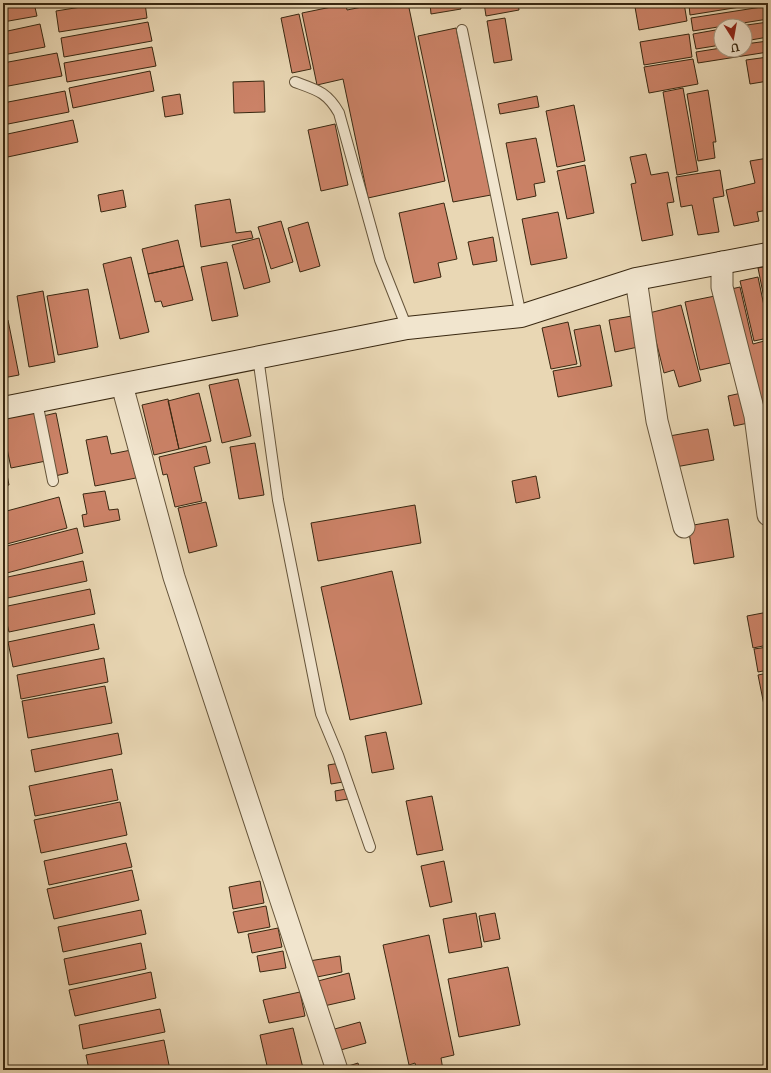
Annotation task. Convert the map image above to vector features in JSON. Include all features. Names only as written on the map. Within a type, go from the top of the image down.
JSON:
[{"type":"street","points":[[3,408],[407,328],[521,316],[636,279],[768,254]]},
{"type":"street","points":[[722,262],[722,287],[755,416],[768,515]]},
{"type":"street","points":[[636,279],[657,421],[684,527]]},
{"type":"street","points":[[122,385],[174,577],[337,1070]]},
{"type":"lane","points":[[462,30],[521,316]]},
{"type":"lane","points":[[295,82],[319,91],[327,96],[339,113],[380,260],[407,328]]},
{"type":"lane","points":[[258,358],[278,500],[320,710],[343,768],[370,847]]},
{"type":"lane","points":[[37,402],[53,481]]},
{"type":"building","points":[[3,3],[34,3],[37,16],[3,22]]},
{"type":"building","points":[[54,3],[78,3],[55,7]]},
{"type":"building","points":[[106,3],[145,3],[147,18],[59,32],[56,11]]},
{"type":"building","points":[[382,3],[408,3],[445,181],[368,198],[343,79],[317,85],[302,13],[346,4],[347,10]]},
{"type":"building","points":[[430,3],[460,3],[461,9],[431,14]]},
{"type":"building","points":[[484,3],[518,3],[519,10],[486,16]]},
{"type":"building","points":[[659,3],[684,3],[687,21],[639,30],[635,7]]},
{"type":"building","points":[[703,3],[765,3],[690,15],[689,5]]},
{"type":"building","points":[[768,6],[768,19],[753,21],[753,18],[713,18],[713,28],[693,31],[691,18]]},
{"type":"building","points":[[299,14],[311,69],[292,73],[281,18]]},
{"type":"building","points":[[505,18],[512,60],[494,63],[487,21]]},
{"type":"building","points":[[148,22],[152,41],[64,57],[61,38]]},
{"type":"building","points":[[768,22],[768,37],[753,40],[753,24]]},
{"type":"building","points":[[40,24],[45,47],[3,55],[3,32]]},
{"type":"building","points":[[456,28],[491,195],[453,202],[418,36]]},
{"type":"building","points":[[713,30],[713,46],[696,49],[693,34]]},
{"type":"building","points":[[689,34],[692,57],[644,65],[640,42]]},
{"type":"building","points":[[768,41],[768,52],[753,54],[753,43]]},
{"type":"building","points":[[152,47],[156,66],[67,82],[64,63]]},
{"type":"building","points":[[713,49],[713,58],[730,58],[698,63],[696,52]]},
{"type":"building","points":[[57,53],[62,76],[3,87],[3,63]]},
{"type":"building","points":[[768,57],[768,81],[750,84],[746,60]]},
{"type":"building","points":[[693,59],[698,84],[649,93],[644,67]]},
{"type":"building","points":[[150,71],[154,91],[73,108],[69,88]]},
{"type":"building","points":[[264,81],[265,112],[234,113],[233,82]]},
{"type":"building","points":[[683,88],[698,171],[677,175],[663,92]]},
{"type":"building","points":[[708,90],[716,142],[713,142],[715,158],[698,161],[687,94]]},
{"type":"building","points":[[65,91],[69,112],[3,125],[3,103]]},
{"type":"building","points":[[180,94],[183,114],[165,117],[162,97]]},
{"type":"building","points":[[537,96],[539,107],[500,114],[498,104]]},
{"type":"building","points":[[574,105],[585,161],[557,167],[546,111]]},
{"type":"building","points":[[73,120],[78,142],[3,158],[3,135]]},
{"type":"building","points":[[335,124],[348,185],[321,191],[308,130]]},
{"type":"building","points":[[536,138],[545,182],[534,184],[536,196],[517,200],[506,143]]},
{"type":"building","points":[[646,154],[651,175],[668,172],[674,202],[667,203],[673,235],[642,241],[631,184],[636,183],[630,157]]},
{"type":"building","points":[[768,158],[768,210],[757,212],[759,221],[734,226],[726,190],[755,183],[750,161]]},
{"type":"building","points":[[585,165],[594,213],[567,219],[557,171]]},
{"type":"building","points":[[720,170],[724,196],[713,198],[719,232],[698,235],[692,205],[681,207],[676,177]]},
{"type":"building","points":[[123,190],[126,207],[101,212],[98,195]]},
{"type":"building","points":[[230,199],[236,233],[251,231],[253,238],[201,247],[195,205]]},
{"type":"building","points":[[444,203],[457,259],[438,263],[441,277],[414,283],[399,213]]},
{"type":"building","points":[[558,212],[567,258],[531,265],[522,219]]},
{"type":"building","points":[[281,221],[293,262],[271,269],[258,227]]},
{"type":"building","points":[[308,222],[320,266],[300,272],[288,228]]},
{"type":"building","points":[[493,237],[497,261],[473,265],[468,242]]},
{"type":"building","points":[[259,238],[270,282],[244,289],[232,245]]},
{"type":"building","points":[[178,240],[184,266],[148,274],[142,249]]},
{"type":"building","points":[[131,257],[149,332],[120,339],[103,264]]},
{"type":"building","points":[[227,262],[238,316],[212,321],[201,267]]},
{"type":"building","points":[[184,266],[193,300],[163,307],[161,301],[155,302],[148,274]]},
{"type":"building","points":[[768,266],[768,318],[758,268]]},
{"type":"building","points":[[758,277],[768,325],[768,338],[754,341],[740,281]]},
{"type":"building","points":[[740,287],[753,344],[768,340],[768,415],[763,416],[727,290]]},
{"type":"building","points":[[88,289],[98,347],[58,355],[47,296]]},
{"type":"building","points":[[43,291],[55,362],[29,367],[17,296]]},
{"type":"building","points":[[720,295],[735,362],[700,370],[685,302]]},
{"type":"building","points":[[681,305],[701,381],[679,387],[674,370],[664,373],[649,313]]},
{"type":"building","points":[[632,316],[638,347],[615,352],[609,320]]},
{"type":"building","points":[[8,320],[19,375],[3,378],[3,321]]},
{"type":"building","points":[[568,322],[577,364],[551,369],[542,328]]},
{"type":"building","points":[[600,325],[612,386],[558,397],[553,371],[581,366],[574,330]]},
{"type":"building","points":[[238,379],[251,436],[222,443],[209,385]]},
{"type":"building","points":[[746,392],[753,422],[734,426],[728,396]]},
{"type":"building","points":[[199,393],[211,441],[179,449],[168,401]]},
{"type":"building","points":[[168,399],[179,449],[154,455],[142,405]]},
{"type":"building","points":[[36,410],[46,461],[11,468],[3,429],[3,417]]},
{"type":"building","points":[[56,413],[68,473],[55,476],[43,416]]},
{"type":"building","points":[[708,429],[714,460],[670,468],[664,437]]},
{"type":"building","points":[[107,436],[111,454],[136,449],[141,477],[95,486],[86,440]]},
{"type":"building","points":[[255,443],[264,495],[239,499],[230,447]]},
{"type":"building","points":[[206,446],[210,463],[194,467],[202,501],[175,507],[167,474],[163,475],[159,457]]},
{"type":"building","points":[[3,454],[9,485],[3,486]]},
{"type":"building","points":[[536,476],[540,498],[516,503],[512,481]]},
{"type":"building","points":[[105,491],[109,510],[118,509],[120,520],[84,527],[82,515],[87,514],[83,494]]},
{"type":"building","points":[[59,497],[67,528],[3,545],[3,512]]},
{"type":"building","points":[[206,502],[217,546],[189,553],[178,508]]},
{"type":"building","points":[[415,505],[421,543],[318,561],[311,523]]},
{"type":"building","points":[[728,519],[734,557],[694,564],[688,526]]},
{"type":"building","points":[[77,528],[83,553],[3,574],[3,547]]},
{"type":"building","points":[[83,561],[87,581],[3,599],[3,578]]},
{"type":"building","points":[[392,571],[422,704],[350,720],[321,587]]},
{"type":"building","points":[[90,589],[95,614],[9,632],[3,607]]},
{"type":"building","points":[[768,612],[768,645],[753,648],[747,616]]},
{"type":"building","points":[[94,624],[99,649],[13,667],[8,642]]},
{"type":"building","points":[[768,647],[768,670],[758,672],[754,649]]},
{"type":"building","points":[[104,658],[108,682],[21,699],[17,675]]},
{"type":"building","points":[[768,673],[768,704],[764,705],[758,675]]},
{"type":"building","points":[[105,686],[112,723],[28,738],[22,701]]},
{"type":"building","points":[[386,732],[394,769],[372,773],[365,736]]},
{"type":"building","points":[[118,733],[122,754],[35,772],[31,750]]},
{"type":"building","points":[[340,763],[343,782],[331,784],[328,765]]},
{"type":"building","points":[[112,769],[118,800],[35,816],[29,786]]},
{"type":"building","points":[[346,789],[348,799],[336,801],[335,791]]},
{"type":"building","points":[[432,796],[443,850],[417,855],[406,801]]},
{"type":"building","points":[[120,802],[127,835],[41,853],[34,820]]},
{"type":"building","points":[[126,843],[132,867],[49,885],[44,861]]},
{"type":"building","points":[[444,861],[452,902],[430,907],[421,866]]},
{"type":"building","points":[[132,870],[139,900],[54,919],[47,889]]},
{"type":"building","points":[[260,881],[264,903],[233,909],[229,887]]},
{"type":"building","points":[[266,906],[270,927],[238,933],[233,912]]},
{"type":"building","points":[[141,910],[146,934],[63,952],[58,927]]},
{"type":"building","points":[[476,913],[482,947],[449,953],[443,919]]},
{"type":"building","points":[[495,913],[500,939],[484,942],[479,916]]},
{"type":"building","points":[[278,928],[282,947],[252,953],[248,934]]},
{"type":"building","points":[[429,935],[454,1055],[441,1058],[443,1070],[417,1070],[415,1063],[409,1065],[383,945]]},
{"type":"building","points":[[141,943],[146,969],[69,985],[64,959]]},
{"type":"building","points":[[283,951],[286,968],[260,972],[257,956]]},
{"type":"building","points":[[340,956],[342,972],[312,978],[309,961]]},
{"type":"building","points":[[508,967],[520,1025],[459,1037],[448,979]]},
{"type":"building","points":[[151,972],[156,998],[75,1016],[69,990]]},
{"type":"building","points":[[349,973],[355,999],[324,1006],[318,981]]},
{"type":"building","points":[[300,992],[305,1016],[269,1023],[263,1000]]},
{"type":"building","points":[[160,1009],[165,1032],[83,1049],[79,1025]]},
{"type":"building","points":[[360,1022],[366,1043],[337,1051],[331,1030]]},
{"type":"building","points":[[293,1028],[303,1068],[296,1070],[268,1070],[260,1035]]},
{"type":"building","points":[[164,1040],[170,1070],[89,1070],[86,1055]]},
{"type":"building","points":[[358,1063],[360,1070],[342,1070],[342,1068]]}]
